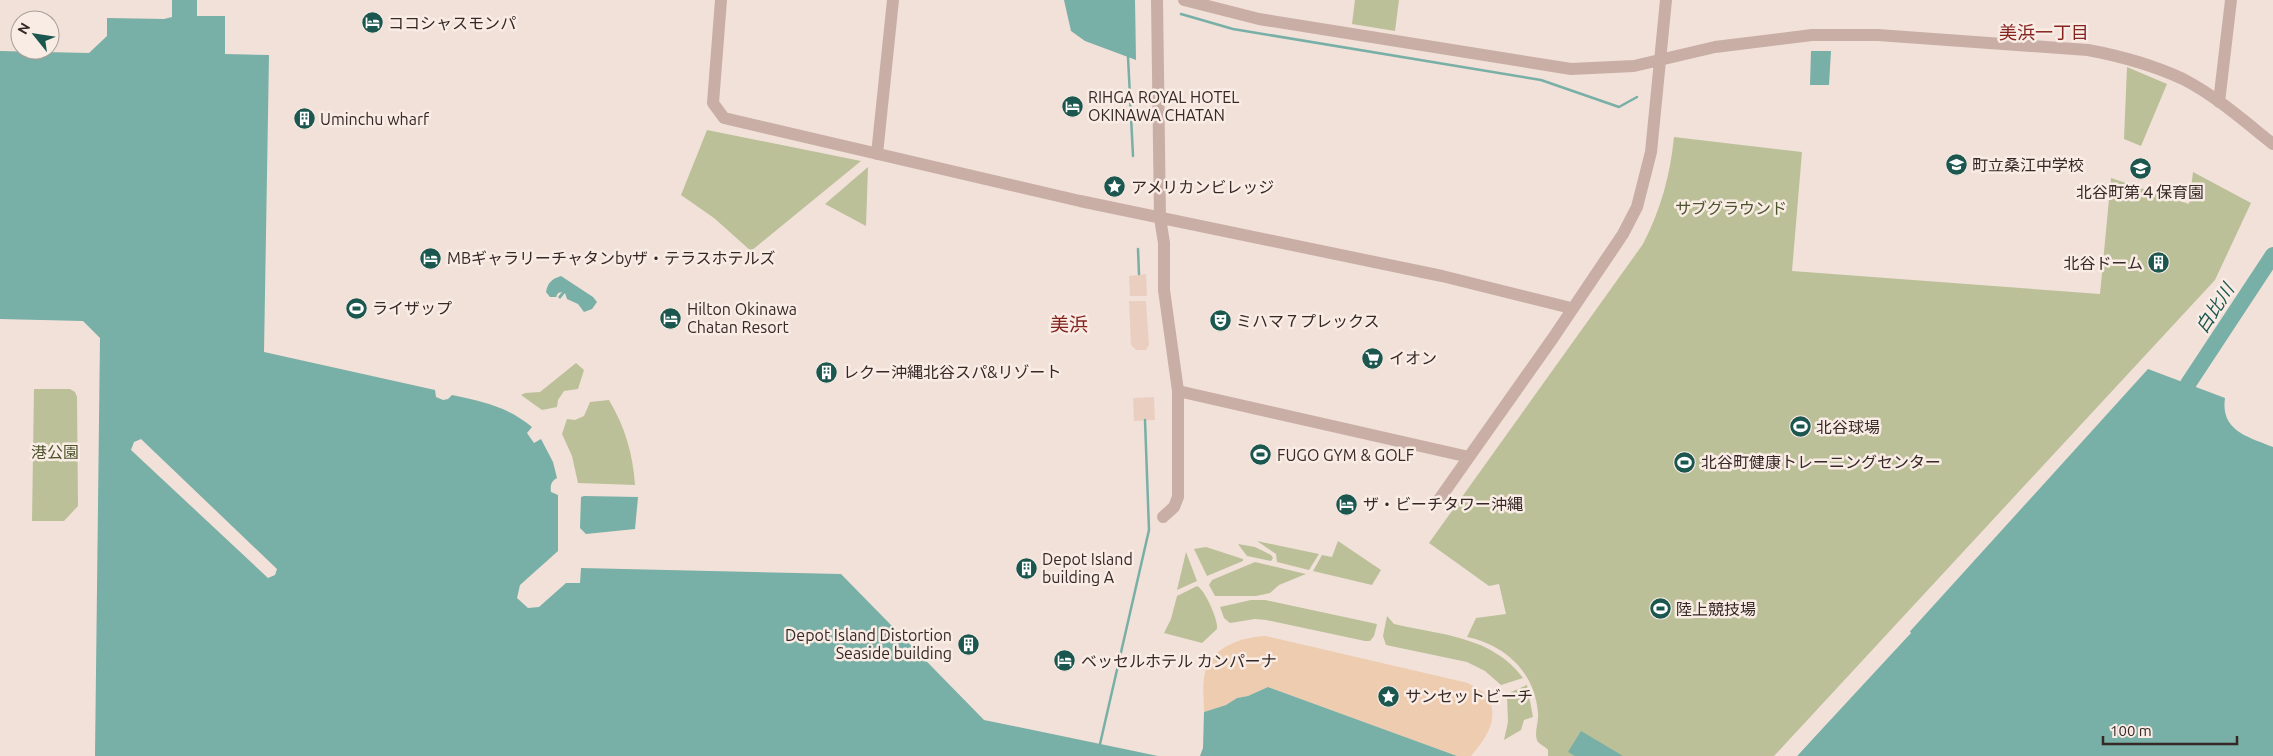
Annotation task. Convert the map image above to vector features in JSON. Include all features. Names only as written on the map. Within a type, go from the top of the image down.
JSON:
[{"type":"street","points":[[721,0],[713,103],[724,118],[1160,218],[1442,276],[1571,308]]},
{"type":"street","points":[[877,154],[893,0]]},
{"type":"street","points":[[1157,0],[1160,218],[1164,243],[1164,290],[1178,391],[1178,497],[1174,507],[1164,517]]},
{"type":"street","points":[[1184,0],[1231,13],[1285,23],[1571,69],[1612,68],[1661,60],[1715,47],[1812,35],[1878,35],[2088,50],[2120,56],[2182,79],[2219,102],[2273,144]]},
{"type":"street","points":[[1438,501],[1553,338],[1571,308],[1623,234],[1637,208],[1652,152],[1666,0]]},
{"type":"street","points":[[2219,102],[2231,0]]},
{"type":"street","points":[[1178,391],[1469,456]]},
{"type":"green space","points":[[1355,0],[1399,0],[1395,31],[1352,24]]},
{"type":"green space","points":[[2127,67],[2167,84],[2141,146],[2124,139]]},
{"type":"green space","points":[[707,130],[861,161],[751,251],[714,218],[681,195]]},
{"type":"green space","name":"サブグラウンド","points":[[1674,137],[1802,152],[1792,271],[2100,294],[2111,178],[2189,204],[2193,172],[2251,203],[2215,280],[1774,756],[1548,756],[1548,750],[1537,740],[1538,716],[1536,698],[1524,673],[1516,663],[1494,646],[1467,637],[1476,618],[1506,614],[1499,584],[1489,586],[1429,543],[1643,244],[1664,192]]},
{"type":"green space","points":[[868,167],[866,226],[825,204]]},
{"type":"green space","points":[[576,363],[584,370],[578,389],[564,391],[558,400],[557,407],[542,410],[521,395],[540,392]]},
{"type":"green space","name":"港公園","points":[[34,389],[70,389],[75,392],[77,397],[78,506],[64,521],[32,521]]},
{"type":"green space","points":[[609,400],[620,420],[627,441],[635,485],[578,483],[572,456],[562,434],[567,419],[575,420],[584,416],[590,402]]},
{"type":"green space","points":[[1257,541],[1319,554],[1309,570],[1277,562],[1276,554]]},
{"type":"green space","points":[[1338,541],[1381,570],[1372,585],[1313,571],[1322,555],[1332,557]]},
{"type":"green space","points":[[1238,544],[1255,547],[1271,555],[1273,558],[1271,561],[1247,556]]},
{"type":"green space","points":[[1206,547],[1243,559],[1243,561],[1207,576],[1194,549]]},
{"type":"green space","points":[[1186,552],[1197,581],[1177,590]]},
{"type":"green space","points":[[1255,562],[1306,574],[1279,585],[1270,593],[1256,596],[1215,596],[1209,585],[1212,580]]},
{"type":"green space","points":[[1197,586],[1203,592],[1210,605],[1216,619],[1217,629],[1202,643],[1164,633],[1171,619],[1177,596]]},
{"type":"green space","points":[[1251,600],[1265,600],[1377,624],[1374,636],[1370,641],[1365,641],[1266,620],[1255,619],[1230,623],[1224,618],[1220,607]]},
{"type":"green space","points":[[1387,616],[1394,624],[1464,639],[1481,645],[1496,653],[1510,664],[1523,678],[1501,685],[1485,671],[1467,662],[1386,645],[1383,636]]},
{"type":"green space","points":[[1527,685],[1533,717],[1524,720],[1521,730],[1504,740],[1508,722],[1507,697],[1511,692]]},
{"type":"sand","name":"サンセットビーチ","points":[[1266,636],[1468,683],[1486,694],[1491,704],[1492,721],[1490,728],[1471,756],[1457,756],[1268,687],[1204,712],[1203,687],[1205,672],[1209,663],[1221,649],[1247,638]]},
{"type":"shaded area","points":[[1146,274],[1147,296],[1130,296],[1129,276]]},
{"type":"shaded area","points":[[1129,301],[1146,301],[1149,345],[1146,350],[1136,350],[1131,345]]},
{"type":"shaded area","points":[[1154,397],[1155,420],[1134,421],[1133,398]]},
{"type":"water","points":[[172,0],[197,0],[197,16],[225,16],[225,54],[269,55],[264,352],[435,390],[436,397],[443,400],[448,399],[452,395],[485,403],[504,409],[532,427],[527,433],[534,443],[541,439],[553,462],[557,478],[552,482],[551,492],[558,495],[558,551],[520,585],[517,598],[528,608],[539,607],[566,583],[580,583],[581,568],[841,574],[984,720],[1158,756],[95,756],[100,338],[83,321],[0,319],[0,51],[10,51],[10,60],[60,60],[60,52],[89,53],[107,36],[107,18],[164,19],[172,17]]},
{"type":"water","points":[[1064,0],[1135,0],[1136,60],[1085,41],[1071,31]]},
{"type":"water","points":[[1811,51],[1831,51],[1829,85],[1810,85]]},
{"type":"water","points":[[561,276],[593,297],[597,302],[592,309],[584,312],[578,304],[567,299],[565,293],[560,299],[558,297],[562,292],[558,293],[556,297],[550,297],[546,292],[549,283]]},
{"type":"water","points":[[2148,369],[2225,398],[2227,418],[2232,425],[2246,436],[2273,447],[2273,756],[1797,756]]},
{"type":"water","points":[[581,497],[638,497],[635,529],[586,534],[580,528]]},
{"type":"water","points":[[1268,687],[1457,756],[1200,756],[1203,748],[1204,712]]},
{"type":"water","points":[[1581,731],[1623,756],[1575,756],[1568,752]]},
{"type":"pier","points":[[141,439],[277,569],[275,575],[268,578],[131,450],[134,442]]},
{"type":"pier","points":[[1909,630],[1911,633],[1795,756]]},
{"type":"waterway","points":[[1181,14],[1233,29],[1541,80],[1619,107],[1637,97]]},
{"type":"waterway","points":[[1128,57],[1133,156]]},
{"type":"waterway","points":[[1138,249],[1139,274]]},
{"type":"waterway","name":"白比川","points":[[2188,384],[2273,255]]},
{"type":"waterway","points":[[1100,744],[1149,530],[1145,420]]},
{"type":"place","name":"ココシャスモンパ","points":[[372,23]]},
{"type":"place","name":"RIHGA ROYAL HOTEL OKINAWA CHATAN","points":[[1072,106]]},
{"type":"place","name":"Uminchu wharf","points":[[304,119]]},
{"type":"place","name":"町立桑江中学校","points":[[1956,165]]},
{"type":"place","name":"北谷町第４保育園","points":[[2140,168]]},
{"type":"place","name":"アメリカンビレッジ","points":[[1115,187]]},
{"type":"place","name":"MBギャラリーチャタンbyザ・テラスホテルズ","points":[[431,258]]},
{"type":"place","name":"北谷ドーム","points":[[2159,263]]},
{"type":"place","name":"ライザップ","points":[[356,308]]},
{"type":"place","name":"Hilton Okinawa Chatan Resort","points":[[671,318]]},
{"type":"place","name":"ミハマ７プレックス","points":[[1220,321]]},
{"type":"place","name":"イオン","points":[[1373,358]]},
{"type":"place","name":"レクー沖縄北谷スパ&リゾート","points":[[827,372]]},
{"type":"place","name":"北谷球場","points":[[1800,427]]},
{"type":"place","name":"FUGO GYM & GOLF","points":[[1261,455]]},
{"type":"place","name":"北谷町健康トレーニングセンター","points":[[1685,462]]},
{"type":"place","name":"ザ・ビーチタワー沖縄","points":[[1347,504]]},
{"type":"place","name":"Depot Island building A","points":[[1026,568]]},
{"type":"place","name":"陸上競技場","points":[[1660,609]]},
{"type":"place","name":"Depot Island Distortion Seaside building","points":[[968,644]]},
{"type":"place","name":"ベッセルホテル カンパーナ","points":[[1065,661]]},
{"type":"place","name":"サンセットビーチ","points":[[1389,696]]},
{"type":"district","name":"美浜一丁目","points":[[2044,32]]},
{"type":"district","name":"美浜","points":[[1069,324]]}]
